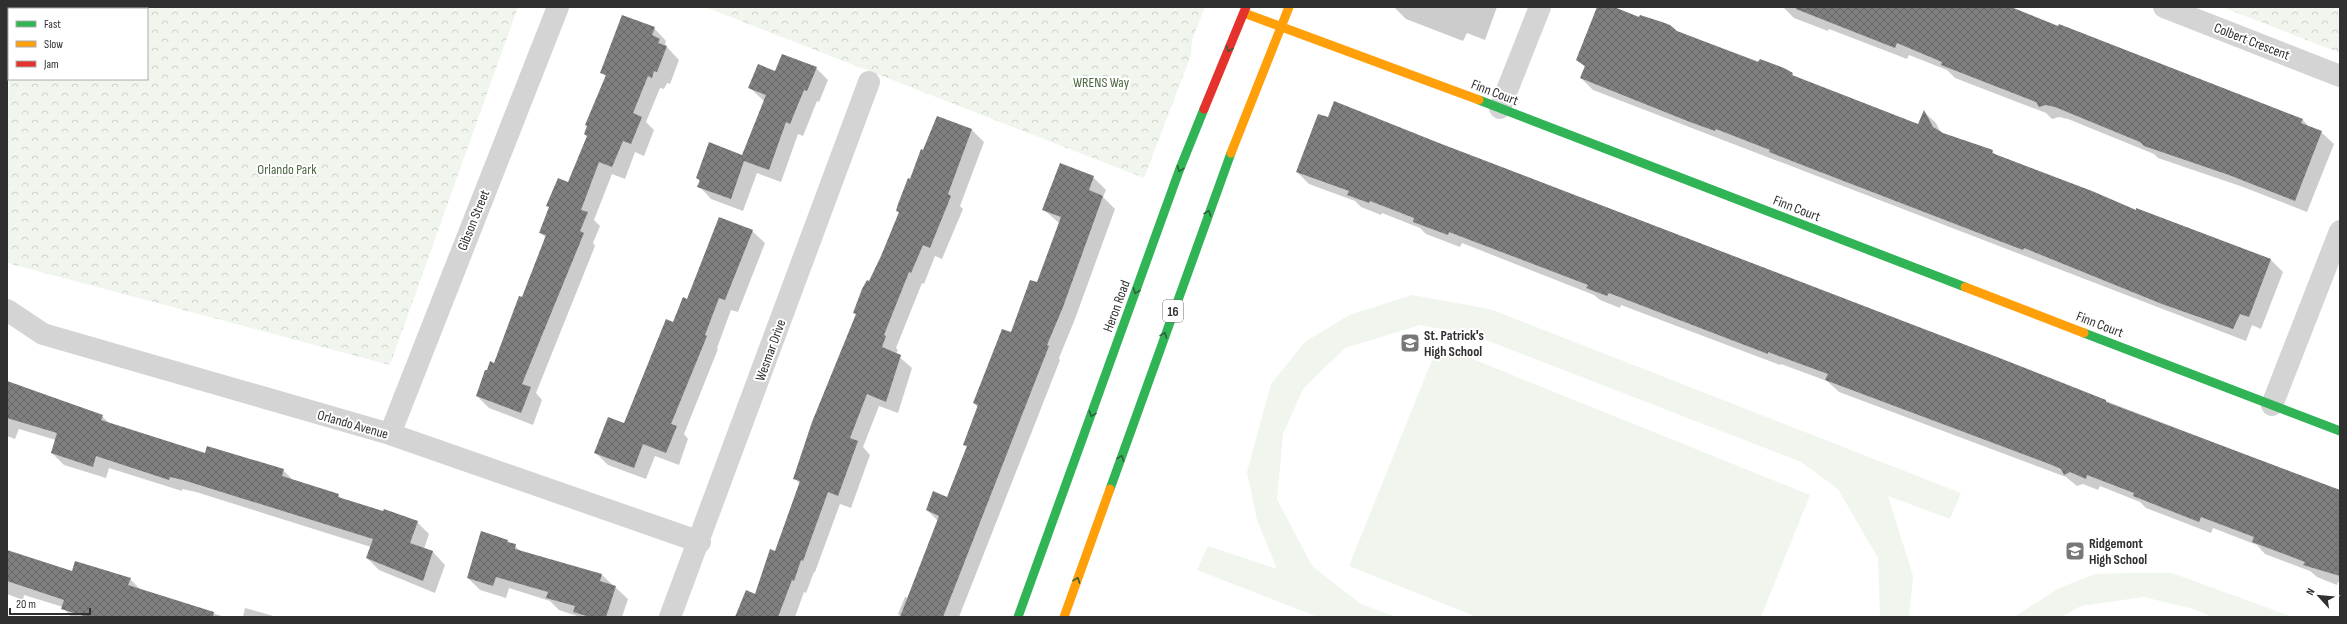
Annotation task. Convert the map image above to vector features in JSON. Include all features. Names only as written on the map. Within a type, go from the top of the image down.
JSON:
[{"type":"main road","name":"16","points":[[1064,617],[1218,185],[1289,7]]},
{"type":"main road","name":"Finn Court","points":[[1245,10],[1282,26],[1500,108],[2340,432]]},
{"type":"main road","name":"Heron Road","points":[[1018,617],[1179,171],[1245,10]]},
{"type":"street","name":"Gibson Street","points":[[390,434],[558,7]]},
{"type":"street","points":[[1500,108],[1540,7]]},
{"type":"street","name":"Colbert Crescent","points":[[2164,7],[2340,76]]},
{"type":"street","name":"Wesmar Drive","points":[[670,617],[700,542],[869,82]]},
{"type":"street","points":[[2272,405],[2340,231]]},
{"type":"street","name":"Orlando Avenue","points":[[7,310],[43,334],[390,434],[700,542]]},
{"type":"green space","name":"Orlando Park","points":[[9,7],[518,7],[390,365],[7,263],[8,80],[148,80],[148,8]]},
{"type":"green space","name":"WRENS Way","points":[[705,7],[1205,7],[1192,40],[1191,55],[1144,178]]},
{"type":"green space","points":[[2222,7],[2340,7],[2340,53]]},
{"type":"green space","points":[[1412,295],[1490,309],[1961,493],[1950,519],[1888,496],[1913,576],[1909,617],[1880,617],[1878,558],[1838,489],[1801,462],[1473,335],[1420,325],[1345,348],[1303,389],[1283,434],[1277,499],[1312,566],[1361,604],[1396,617],[1318,617],[1197,570],[1208,546],[1277,569],[1257,520],[1247,472],[1271,384],[1305,342],[1349,315]]},
{"type":"green space","points":[[1438,345],[1810,495],[1761,617],[1477,617],[1349,566]]},
{"type":"green space","points":[[2172,573],[2293,617],[2213,617],[2193,609],[2144,597],[2081,606],[2061,617],[2014,617],[2059,588],[2095,574]]},
{"type":"building","points":[[1597,7],[1614,7],[1639,17],[1640,15],[1662,22],[1670,25],[1677,31],[1758,62],[1760,59],[1784,68],[1793,73],[1792,75],[1918,124],[1924,110],[1933,127],[1943,133],[1993,150],[1992,153],[2092,191],[2136,210],[2136,208],[2271,259],[2249,317],[2240,314],[2233,329],[2162,304],[2024,248],[2023,250],[2002,242],[1769,152],[1770,150],[1716,129],[1715,131],[1690,122],[1580,78],[1585,66],[1576,60]]},
{"type":"building","points":[[1796,7],[2011,7],[2058,26],[2059,24],[2303,119],[2301,123],[2322,131],[2295,201],[2229,175],[2144,146],[2140,142],[2055,107],[2046,105],[2039,107],[2036,102],[1941,65],[1942,62],[1897,43],[1895,48],[1796,9]]},
{"type":"building","points":[[622,15],[655,27],[652,35],[660,39],[658,43],[667,46],[657,72],[654,71],[652,78],[648,76],[633,113],[642,117],[631,144],[623,141],[612,167],[599,162],[581,210],[588,212],[580,231],[584,233],[522,384],[531,387],[521,413],[476,396],[485,370],[487,370],[490,361],[494,363],[519,296],[522,297],[546,235],[539,233],[549,207],[546,206],[558,178],[568,182],[587,136],[584,134],[587,126],[585,125],[606,75],[600,73]]},
{"type":"building","points":[[782,54],[817,67],[807,91],[804,90],[790,124],[786,122],[769,170],[744,161],[731,199],[697,187],[700,180],[696,178],[709,142],[742,155],[766,95],[748,88],[758,64],[775,71]]},
{"type":"building","points":[[1334,101],[1439,143],[1997,357],[2106,400],[2106,402],[2340,490],[2340,576],[2303,565],[2305,562],[2252,542],[2254,537],[2201,517],[2199,522],[2133,496],[2134,493],[2087,475],[2086,479],[2070,472],[2064,475],[2061,469],[2052,465],[1825,380],[1828,374],[1768,352],[1768,354],[1609,293],[1607,296],[1586,288],[1588,285],[1449,232],[1448,235],[1413,222],[1414,218],[1370,201],[1369,203],[1347,195],[1349,191],[1296,172],[1318,114],[1328,117]]},
{"type":"building","points":[[937,116],[972,129],[948,194],[951,196],[930,248],[923,245],[911,273],[909,272],[884,335],[886,336],[882,347],[901,355],[886,402],[867,394],[850,438],[858,441],[838,496],[828,492],[803,561],[801,560],[794,581],[792,580],[778,617],[735,617],[746,590],[755,594],[770,549],[775,551],[800,481],[793,479],[812,422],[856,314],[853,313],[862,289],[867,280],[869,281],[881,256],[899,212],[896,211],[908,178],[910,179],[921,149],[923,150]]},
{"type":"building","points":[[1060,163],[1094,176],[1089,190],[1103,196],[1063,307],[1047,345],[1049,346],[943,617],[900,617],[939,516],[926,510],[933,491],[947,497],[967,446],[963,445],[978,405],[973,403],[1002,329],[1011,332],[1030,280],[1037,282],[1061,217],[1042,210]]},
{"type":"building","points":[[719,217],[753,230],[725,300],[719,298],[705,335],[707,336],[671,424],[677,426],[666,453],[643,444],[634,468],[594,453],[608,417],[624,423],[666,319],[673,322],[683,297],[687,299]]},
{"type":"building","points":[[7,381],[103,415],[101,420],[205,453],[207,446],[284,469],[282,476],[339,494],[338,497],[383,511],[384,509],[418,521],[410,543],[433,551],[423,581],[366,558],[373,539],[183,480],[170,477],[169,480],[96,456],[93,467],[51,453],[57,433],[7,418]]},
{"type":"building","points":[[481,531],[508,540],[507,542],[516,544],[515,549],[602,574],[600,581],[616,586],[606,617],[590,617],[573,612],[575,606],[546,598],[548,592],[496,577],[493,586],[467,578]]},
{"type":"building","points":[[7,550],[72,571],[75,561],[131,578],[128,585],[214,612],[213,617],[87,617],[61,609],[64,600],[7,581]]},
{"type":"traffic: fast","points":[[1479,100],[1965,287]]},
{"type":"traffic: fast","points":[[1018,617],[1179,171],[1204,109]]},
{"type":"traffic: fast","points":[[1110,489],[1231,153]]},
{"type":"traffic: fast","points":[[2084,333],[2340,431]]},
{"type":"traffic: slow","points":[[1231,153],[1289,7]]},
{"type":"traffic: slow","points":[[1244,13],[1479,100]]},
{"type":"traffic: slow","points":[[1965,287],[2084,333]]},
{"type":"traffic: slow","points":[[1064,617],[1110,489]]},
{"type":"traffic: jam","points":[[1204,109],[1246,7]]},
{"type":"place","name":"St. Patrick's High School","points":[[1410,343]]},
{"type":"place","name":"Ridgemont High School","points":[[2075,551]]}]
